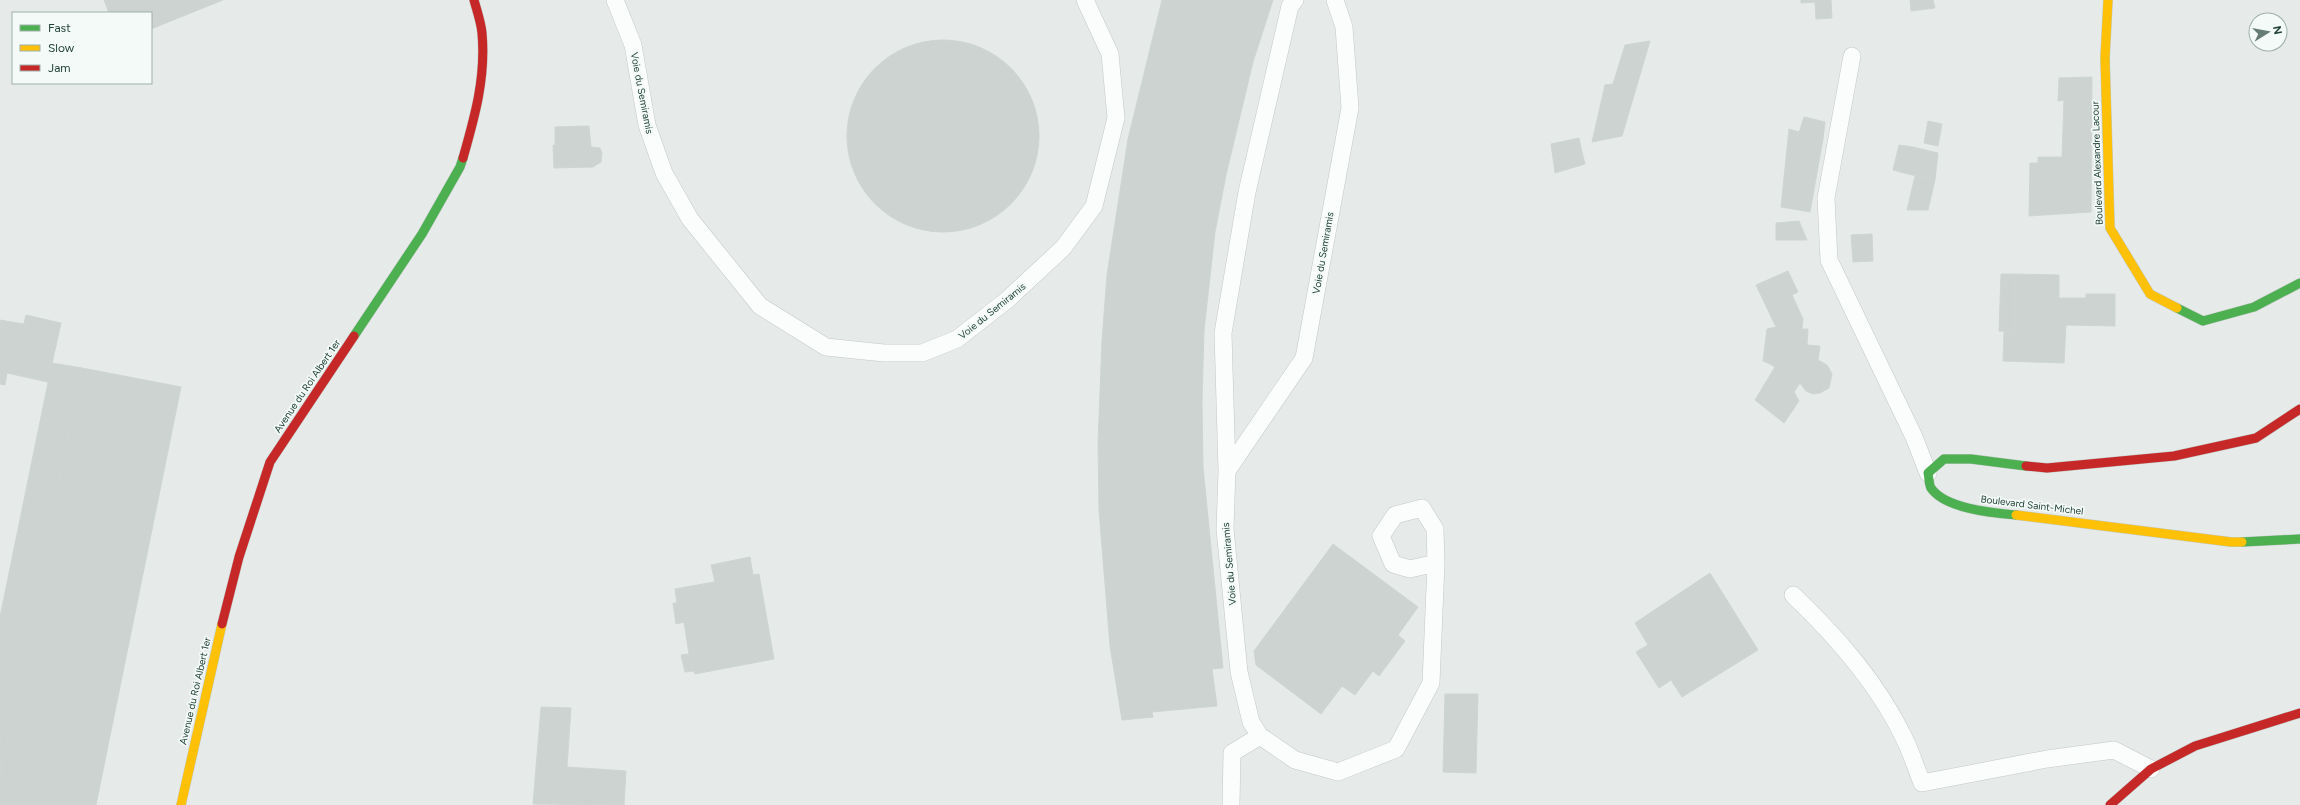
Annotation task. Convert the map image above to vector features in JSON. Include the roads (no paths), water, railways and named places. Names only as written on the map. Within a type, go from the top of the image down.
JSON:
[{"type":"street","name":"Avenue du Roi Albert 1er","points":[[181,805],[216,646],[239,557],[270,462],[422,234],[460,167],[479,102],[484,72],[482,32],[474,0]]},
{"type":"street","name":"Boulevard Alexandre Lacour","points":[[2108,0],[2105,58],[2110,228],[2150,294],[2203,321],[2254,307],[2300,284]]},
{"type":"street","points":[[1928,473],[1944,459],[1971,459],[2047,468],[2174,456],[2256,438],[2300,408]]},
{"type":"street","name":"Boulevard Saint-Michel","points":[[1928,473],[1931,488],[1945,501],[1986,512],[2115,526],[2231,542],[2300,539]]},
{"type":"street","points":[[2110,805],[2151,769],[2195,746],[2300,713]]},
{"type":"lane","name":"Voie du Semiramis","points":[[615,0],[633,45],[647,125],[664,173],[690,219],[760,306],[826,347],[884,353],[922,353],[957,339],[1007,300],[1063,248],[1094,206],[1116,118],[1110,54],[1085,0]]},
{"type":"lane","points":[[1227,471],[1223,333],[1248,192],[1290,6],[1295,0]]},
{"type":"lane","name":"Voie du Semiramis","points":[[1335,0],[1344,27],[1350,108],[1304,358],[1227,471],[1225,529],[1239,672],[1251,722],[1260,736],[1295,760],[1338,772],[1396,749],[1431,683],[1436,563]]},
{"type":"lane","points":[[1852,56],[1826,198],[1829,260],[1914,437],[1928,473]]},
{"type":"lane","points":[[1793,595],[1830,630],[1881,696],[1905,738],[1922,783],[2047,759],[2114,750],[2151,769]]},
{"type":"lane","points":[[1231,805],[1232,753],[1260,736]]},
{"type":"water","points":[[994,74],[1013,97],[1021,122],[1021,147],[1012,169],[997,187],[976,198],[952,200],[925,191],[916,185],[901,161],[900,136],[904,124],[916,109],[936,127],[937,146],[943,153],[962,153],[967,145],[968,137],[966,129],[959,122],[961,114],[971,94],[981,83]]}]
